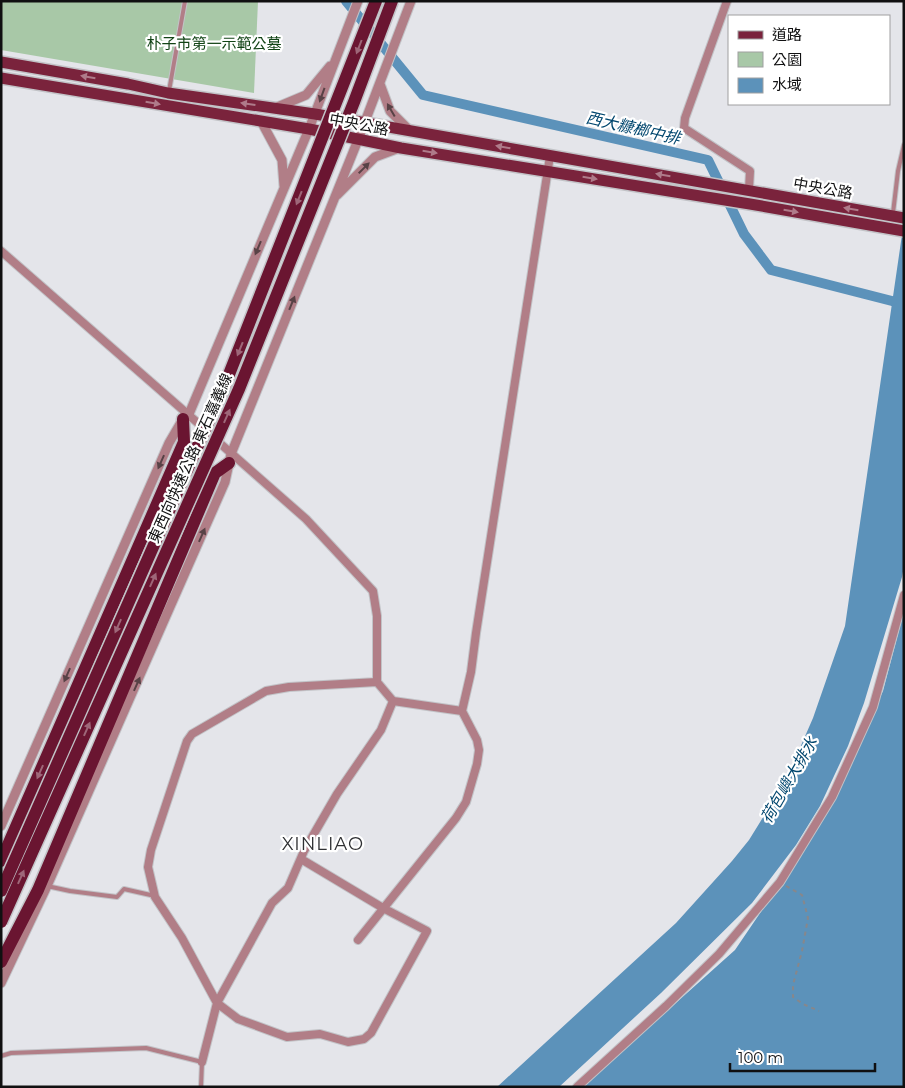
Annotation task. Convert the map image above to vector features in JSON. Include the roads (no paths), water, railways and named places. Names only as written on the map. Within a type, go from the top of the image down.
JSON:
[{"type":"highway","name":"東西向快速公路 東石嘉義線","points":[[1,890],[226,382],[376,1]]},
{"type":"highway","name":"東西向快速公路 東石嘉義線","points":[[1,922],[239,388],[354,102],[392,1]]},
{"type":"highway","points":[[1,861],[184,442],[186,417]]},
{"type":"highway","points":[[1,962],[38,890],[135,666],[215,473],[230,458]]},
{"type":"main road","name":"中央公路","points":[[1,62],[128,84],[168,93],[315,114],[899,217]]},
{"type":"main road","name":"中央公路","points":[[1,78],[309,129],[401,148],[900,230]]},
{"type":"main road","points":[[125,99],[128,84]]},
{"type":"street","points":[[1,983],[48,886],[225,482],[230,458],[365,123],[411,1]]},
{"type":"street","points":[[727,1],[685,118],[684,128],[750,170],[745,189]]},
{"type":"street","points":[[1,826],[169,443],[186,417],[309,129],[357,2]]},
{"type":"street","points":[[275,108],[306,95],[336,57]]},
{"type":"street","points":[[381,81],[390,111],[410,131]]},
{"type":"street","points":[[262,121],[282,160],[284,187]]},
{"type":"street","points":[[334,199],[375,157],[401,148]]},
{"type":"street","points":[[358,940],[459,814],[466,802],[477,764],[479,750],[477,740],[462,711],[471,672],[546,171],[550,156]]},
{"type":"street","points":[[1,251],[230,458],[306,519],[373,591],[378,616],[377,682],[393,701],[462,711]]},
{"type":"street","points":[[577,1087],[666,1006],[719,954],[780,882],[832,797],[873,707],[904,595]]},
{"type":"street","points":[[301,859],[383,908],[427,931],[371,1033],[364,1039],[348,1042],[320,1034],[287,1037],[238,1018],[217,1003],[182,938],[155,896],[148,867],[151,850],[187,740],[192,734],[266,691],[289,687],[377,682]]},
{"type":"street","points":[[202,1062],[217,1003],[272,903],[288,888],[304,851],[337,794],[381,730],[393,701]]},
{"type":"lane","points":[[168,93],[184,1]]},
{"type":"lane","points":[[899,217],[898,171],[904,146]]},
{"type":"lane","points":[[48,886],[117,897],[124,889],[155,896]]},
{"type":"lane","points":[[1,1056],[11,1053],[146,1048],[202,1062],[201,1087]]},
{"type":"water","name":"荷包嶼大排水","points":[[904,221],[904,566],[864,703],[848,746],[820,806],[796,845],[752,903],[661,993],[559,1087],[497,1087],[676,923],[749,840],[786,780],[813,718],[845,626]]},
{"type":"water","points":[[904,611],[904,1087],[582,1087],[735,950],[820,825],[883,691]]},
{"type":"waterway","name":"西大糠榔中排","points":[[346,1],[423,95],[708,160],[744,234],[771,270],[892,301]]},
{"type":"district","name":"XINLIAO","points":[[323,844]]},
{"type":"park label","name":"朴子市第一示範公墓","points":[[214,43]]}]
